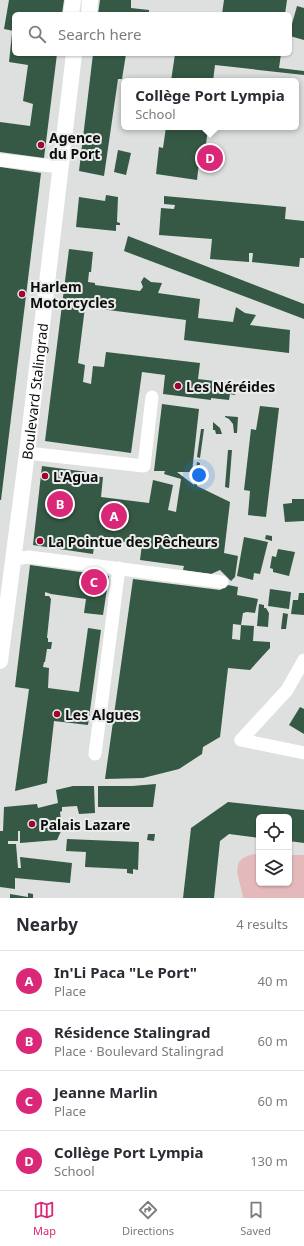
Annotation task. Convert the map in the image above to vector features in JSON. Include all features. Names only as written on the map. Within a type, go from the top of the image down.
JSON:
[{"type":"street","points":[[71,12],[73,0]]},
{"type":"street","points":[[79,12],[81,0]]},
{"type":"street","points":[[89,12],[90,0]]},
{"type":"street","name":"Boulevard Stalingrad","points":[[66,56],[61,95],[62,108],[67,121]]},
{"type":"street","name":"Boulevard Stalingrad","points":[[0,661],[7,558],[27,453],[74,56]]},
{"type":"street","name":"Boulevard Stalingrad","points":[[67,121],[77,105],[84,56]]},
{"type":"street","points":[[0,160],[61,168]]},
{"type":"street","points":[[27,453],[144,466],[152,397]]},
{"type":"street","points":[[7,558],[29,557],[222,582]]},
{"type":"street","points":[[95,754],[119,568]]},
{"type":"street","points":[[304,660],[287,690],[241,740],[304,753]]},
{"type":"shaded area","points":[[256,854],[256,886],[292,886],[292,855],[304,855],[304,898],[243,898],[237,871],[241,860]]},
{"type":"building","points":[[9,0],[64,0],[62,12],[12,12],[12,31],[4,29]]},
{"type":"building","points":[[100,0],[131,0],[131,8],[149,10],[149,12],[98,12]]},
{"type":"building","points":[[224,0],[287,0],[285,12],[222,12]]},
{"type":"building","points":[[297,6],[304,8],[304,40],[292,37],[292,24]]},
{"type":"building","points":[[12,34],[12,56],[57,56],[44,158],[0,152],[0,122],[30,126],[33,104],[23,101],[28,65],[9,62]]},
{"type":"building","points":[[93,56],[126,56],[122,78],[118,79],[104,176],[79,171]]},
{"type":"building","points":[[175,56],[281,56],[279,68],[304,71],[304,75],[215,65],[213,78],[171,78]]},
{"type":"building","points":[[166,130],[208,130],[204,162],[199,162],[197,180],[156,174],[159,147],[163,148]]},
{"type":"building","points":[[118,150],[131,153],[126,175],[114,172]]},
{"type":"building","points":[[0,167],[41,173],[1,500],[0,500]]},
{"type":"building","points":[[106,195],[118,197],[117,222],[120,223],[120,225],[116,225],[116,231],[76,227],[79,197],[105,201]]},
{"type":"building","points":[[164,196],[286,207],[285,219],[304,221],[304,258],[300,258],[299,267],[252,262],[253,253],[249,253],[249,262],[210,259],[212,239],[159,235],[161,208],[174,209],[175,205],[164,204]]},
{"type":"building","points":[[128,236],[304,304],[304,319],[124,251]]},
{"type":"building","points":[[69,249],[93,252],[91,272],[89,272],[88,282],[95,283],[95,285],[140,291],[143,287],[141,282],[144,277],[151,282],[162,283],[158,293],[200,299],[198,318],[233,322],[236,307],[245,313],[256,315],[250,325],[290,330],[289,353],[184,340],[186,320],[85,307],[78,363],[85,365],[83,382],[91,384],[93,366],[104,367],[106,352],[200,363],[198,379],[239,384],[238,390],[236,390],[235,395],[230,394],[229,400],[211,398],[211,400],[163,394],[165,375],[142,372],[131,453],[45,441]]},
{"type":"building","points":[[162,404],[199,409],[192,472],[177,472],[194,485],[197,462],[200,463],[197,486],[230,502],[224,553],[238,556],[235,577],[231,581],[220,570],[211,574],[183,570],[184,566],[140,560],[142,544],[95,539],[93,554],[33,545],[42,466],[87,472],[86,476],[103,477],[101,497],[149,503],[153,480],[173,485],[168,510],[176,512],[181,479],[164,474],[165,471],[154,471]]},
{"type":"building","points":[[260,406],[279,408],[266,517],[248,515],[250,491],[244,490],[251,429],[256,430]]},
{"type":"building","points":[[225,416],[238,417],[237,433],[234,433],[233,424]]},
{"type":"building","points":[[213,422],[220,428],[222,434],[216,434],[215,430],[213,430]]},
{"type":"building","points":[[201,429],[204,429],[200,458],[197,457]]},
{"type":"building","points":[[228,450],[232,450],[229,488],[225,487]]},
{"type":"building","points":[[292,499],[304,499],[304,521],[285,522],[283,504],[292,503]]},
{"type":"building","points":[[266,535],[272,536],[272,541],[265,539]]},
{"type":"building","points":[[244,537],[268,542],[260,574],[254,573],[253,580],[237,576]]},
{"type":"building","points":[[278,549],[295,552],[289,576],[273,572],[273,569],[270,568],[272,556],[276,557]]},
{"type":"building","points":[[30,565],[109,576],[103,615],[84,613],[86,599],[45,592],[45,596],[49,596],[51,599],[47,638],[48,642],[52,642],[51,649],[47,649],[43,667],[49,668],[48,688],[79,692],[88,628],[101,630],[88,725],[54,721],[47,783],[15,791],[29,689],[15,687]]},
{"type":"building","points":[[133,579],[220,590],[228,585],[238,587],[237,595],[258,599],[255,613],[243,613],[241,625],[254,626],[253,641],[270,642],[270,648],[250,670],[228,668],[220,737],[203,747],[202,754],[179,769],[143,778],[105,779]],"holes":[[[233,624],[241,625],[240,640],[232,639]]]},
{"type":"building","points":[[270,589],[291,592],[289,609],[268,606]]},
{"type":"building","points":[[299,593],[304,593],[304,615],[291,614],[293,600],[298,600]]},
{"type":"building","points":[[259,604],[264,605],[264,608],[266,608],[269,613],[268,627],[257,626]]},
{"type":"building","points":[[283,613],[288,614],[286,629],[281,629]]},
{"type":"building","points":[[300,707],[304,709],[304,734],[289,725]]},
{"type":"building","points":[[156,784],[153,807],[98,807],[98,786]]},
{"type":"building","points":[[73,786],[94,786],[95,813],[79,814],[77,806],[62,807],[62,811],[60,812],[62,829],[57,840],[20,843],[20,831],[18,831],[18,841],[8,841],[8,844],[16,844],[18,868],[21,868],[20,857],[72,863],[70,883],[15,878],[15,889],[0,887],[0,831],[3,831],[4,807],[37,804],[38,808],[58,803],[56,790]]},
{"type":"building","points":[[228,802],[304,810],[304,843],[292,841],[292,814],[256,814],[256,838],[229,834],[220,841],[214,898],[183,898],[191,828]]},
{"type":"building","points":[[148,834],[155,834],[154,841],[147,840]]},
{"type":"building","points":[[67,839],[139,842],[138,870],[133,869],[133,874],[127,873],[127,869],[85,867],[86,852],[66,851]]},
{"type":"building","points":[[28,893],[33,894],[33,898],[10,898],[10,894],[28,897]]},
{"type":"place","name":"Agence du Port","points":[[41,145]]},
{"type":"place","name":"Collège Port Lympia","points":[[210,158]]},
{"type":"place","name":"Harlem Motorcycles","points":[[22,294]]},
{"type":"place","name":"Les Néréides","points":[[178,386]]},
{"type":"place","name":"L'Agua","points":[[45,476]]},
{"type":"place","name":"Résidence Stalingrad","points":[[60,504]]},
{"type":"place","name":"In'Li Paca \"Le Port\"","points":[[114,516]]},
{"type":"place","name":"La Pointue des Pêcheurs","points":[[40,541]]},
{"type":"place","name":"Jeanne Marlin","points":[[94,582]]},
{"type":"place","name":"Les Algues","points":[[57,714]]},
{"type":"place","name":"Palais Lazare","points":[[32,824]]}]
